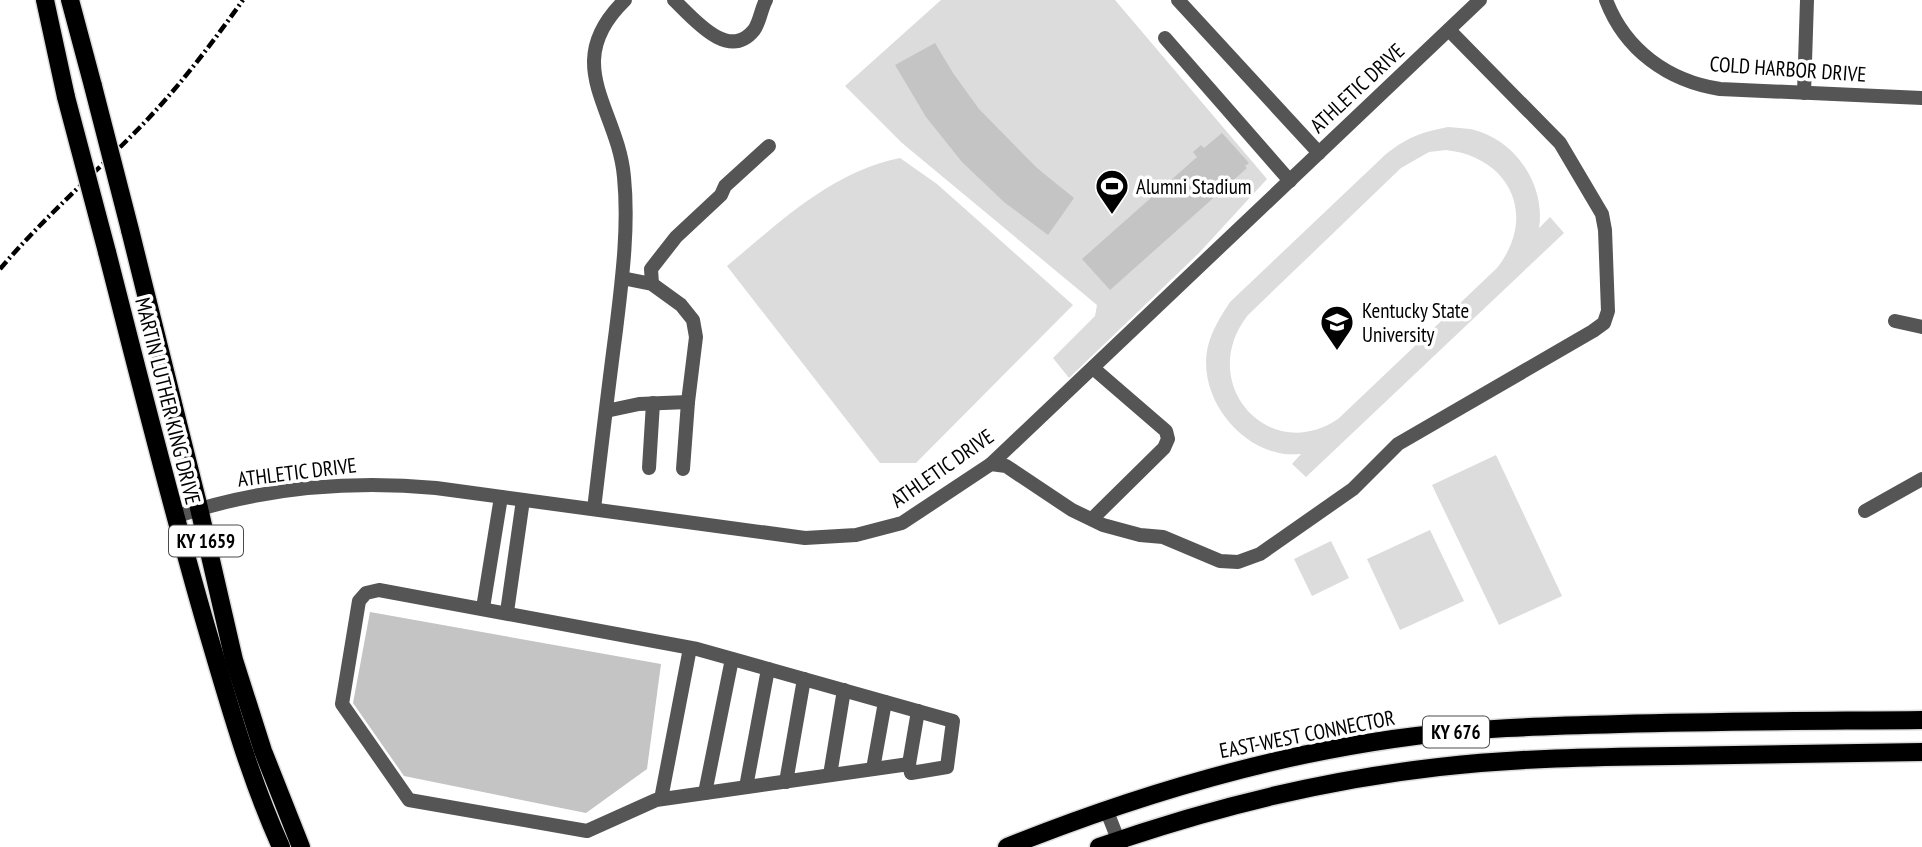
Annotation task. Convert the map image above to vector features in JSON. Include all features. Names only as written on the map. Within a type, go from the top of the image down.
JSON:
[{"type":"main road","name":"MARTIN LUTHER KING DRIVE","points":[[45,0],[66,97],[174,517],[233,719],[257,789],[281,847]]},
{"type":"main road","name":"MARTIN LUTHER KING DRIVE","points":[[70,0],[200,508],[221,613],[262,751],[301,847]]},
{"type":"main road","name":"EAST-WEST CONNECTOR","points":[[1007,847],[1106,809],[1190,782],[1291,757],[1446,732],[1563,725],[1922,720]]},
{"type":"main road","name":"KY 676","points":[[1099,847],[1119,844],[1198,815],[1284,793],[1360,778],[1439,767],[1560,758],[1922,752]]},
{"type":"street","points":[[594,509],[622,278],[626,197],[620,155],[595,81],[593,64],[600,33],[625,0]]},
{"type":"street","points":[[674,0],[718,38],[730,42],[748,37],[756,27],[766,0]]},
{"type":"street","points":[[1178,0],[1319,153]]},
{"type":"street","name":"ATHLETIC DRIVE","points":[[174,517],[200,508],[274,492],[325,485],[386,484],[805,538],[856,535],[902,523],[991,464],[1480,0]]},
{"type":"street","name":"COLD HARBOR DRIVE","points":[[1606,0],[1617,24],[1636,48],[1674,75],[1703,86],[1922,98]]},
{"type":"street","points":[[1804,93],[1807,0]]},
{"type":"street","points":[[991,464],[1006,466],[1072,510],[1092,519],[1140,535],[1163,537],[1220,561],[1238,562],[1260,554],[1353,489],[1398,444],[1604,323],[1608,311],[1602,214],[1560,143],[1449,30]]},
{"type":"street","points":[[1165,37],[1290,180]]},
{"type":"street","points":[[652,284],[651,268],[676,237],[721,195],[725,186],[769,146]]},
{"type":"street","points":[[622,278],[652,284],[681,305],[693,320],[696,337],[683,469]]},
{"type":"street","points":[[1895,321],[1922,327]]},
{"type":"street","points":[[1092,519],[1164,448],[1168,439],[1166,432],[1093,368]]},
{"type":"street","points":[[606,411],[653,403],[688,402]]},
{"type":"street","points":[[649,468],[653,403]]},
{"type":"street","points":[[1865,511],[1922,479]]},
{"type":"street","points":[[483,608],[501,497]]},
{"type":"street","points":[[507,612],[523,500]]},
{"type":"street","points":[[909,764],[661,799],[587,831],[409,800],[342,704],[359,601],[366,593],[379,590],[690,648],[844,690],[885,702],[918,711],[953,721],[947,767],[911,773],[909,764],[918,711]]},
{"type":"street","points":[[661,799],[690,648]]},
{"type":"street","points":[[705,793],[732,659]]},
{"type":"street","points":[[746,787],[768,669]]},
{"type":"street","points":[[786,782],[804,679]]},
{"type":"street","points":[[830,775],[844,690]]},
{"type":"street","points":[[873,769],[885,702]]},
{"type":"street","points":[[1106,809],[1119,844]]},
{"type":"shaded area","name":"Alumni Stadium","points":[[941,0],[1115,0],[1267,179],[1199,253],[1069,378],[1053,358],[1095,316],[1097,305],[902,143],[845,86]]},
{"type":"shaded area","points":[[1448,127],[1486,134],[1513,153],[1532,180],[1540,211],[1539,228],[1550,217],[1564,233],[1306,477],[1292,464],[1301,454],[1282,454],[1263,448],[1247,439],[1223,413],[1208,381],[1206,363],[1212,334],[1230,302],[1386,154],[1408,139]],"holes":[[[1446,150],[1468,155],[1487,164],[1501,177],[1511,192],[1516,210],[1515,229],[1509,248],[1497,268],[1338,419],[1312,431],[1287,432],[1265,424],[1247,410],[1235,390],[1230,366],[1234,341],[1248,315],[1401,168],[1429,152]]]},
{"type":"shaded area","points":[[900,158],[937,184],[1073,305],[916,463],[880,463],[727,266],[787,216],[829,187],[875,165]]},
{"type":"shaded area","points":[[1496,455],[1562,596],[1499,625],[1432,485]]},
{"type":"shaded area","points":[[1430,530],[1464,601],[1400,630],[1367,559]]},
{"type":"shaded area","points":[[1331,541],[1349,578],[1312,596],[1294,559]]},
{"type":"building","points":[[935,43],[979,109],[1037,168],[1074,198],[1048,235],[1004,202],[962,162],[926,117],[895,65]]},
{"type":"building","points":[[1222,133],[1249,163],[1245,166],[1247,168],[1110,290],[1082,259],[1197,157],[1193,152],[1201,145],[1204,148]]},
{"type":"building","points":[[370,612],[661,664],[647,769],[586,813],[404,776],[353,703]]},
{"type":"railway","points":[[0,269],[159,107],[197,62],[243,0]]},
{"type":"place","name":"Alumni Stadium","points":[[1112,216]]},
{"type":"place","name":"Kentucky State University","points":[[1337,352]]}]
